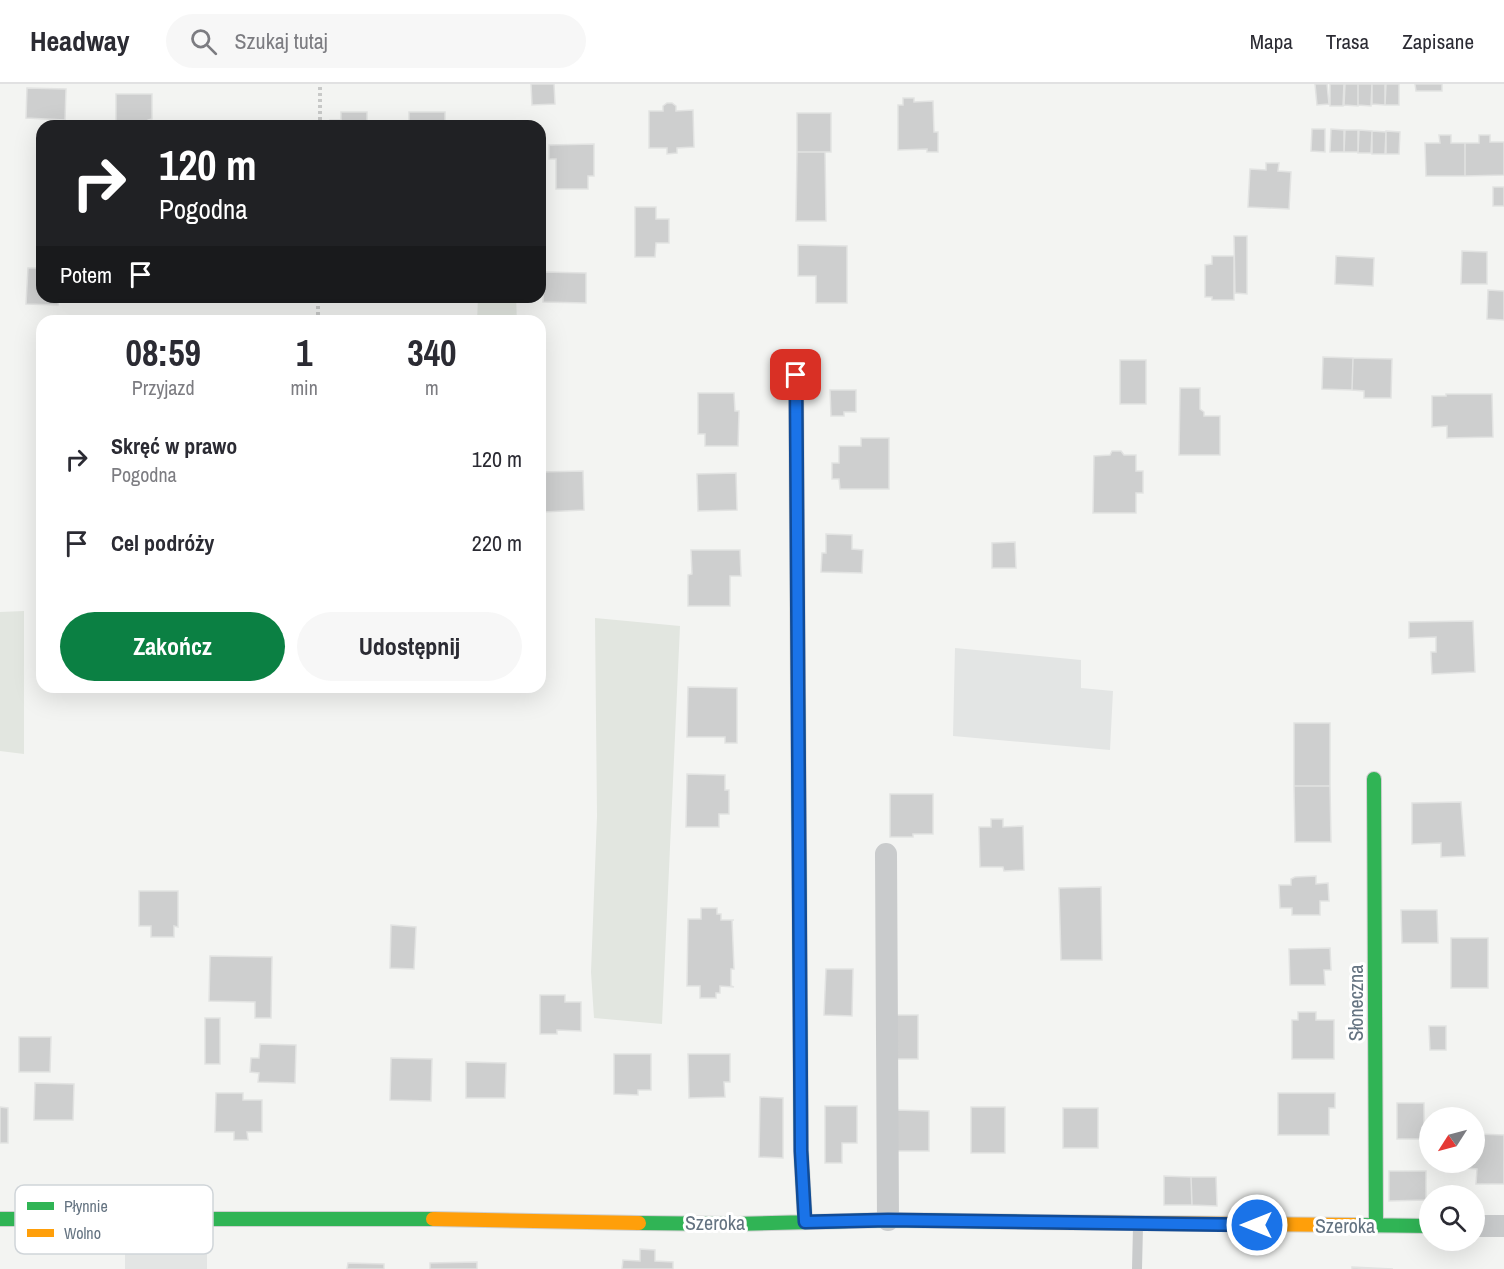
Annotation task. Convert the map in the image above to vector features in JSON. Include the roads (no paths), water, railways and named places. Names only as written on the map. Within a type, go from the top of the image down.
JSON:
[{"type":"street","points":[[796,375],[801,1139],[805,1222]]},
{"type":"street","name":"Słoneczna","points":[[1374,779],[1376,1226]]},
{"type":"street","points":[[886,854],[888,1220]]},
{"type":"street","name":"Szeroka","points":[[213,1219],[415,1219],[734,1224],[888,1220],[1419,1226]]},
{"type":"street","points":[[1485,1226],[1504,1226]]},
{"type":"lane","points":[[1137,1269],[1138,1224]]}]
